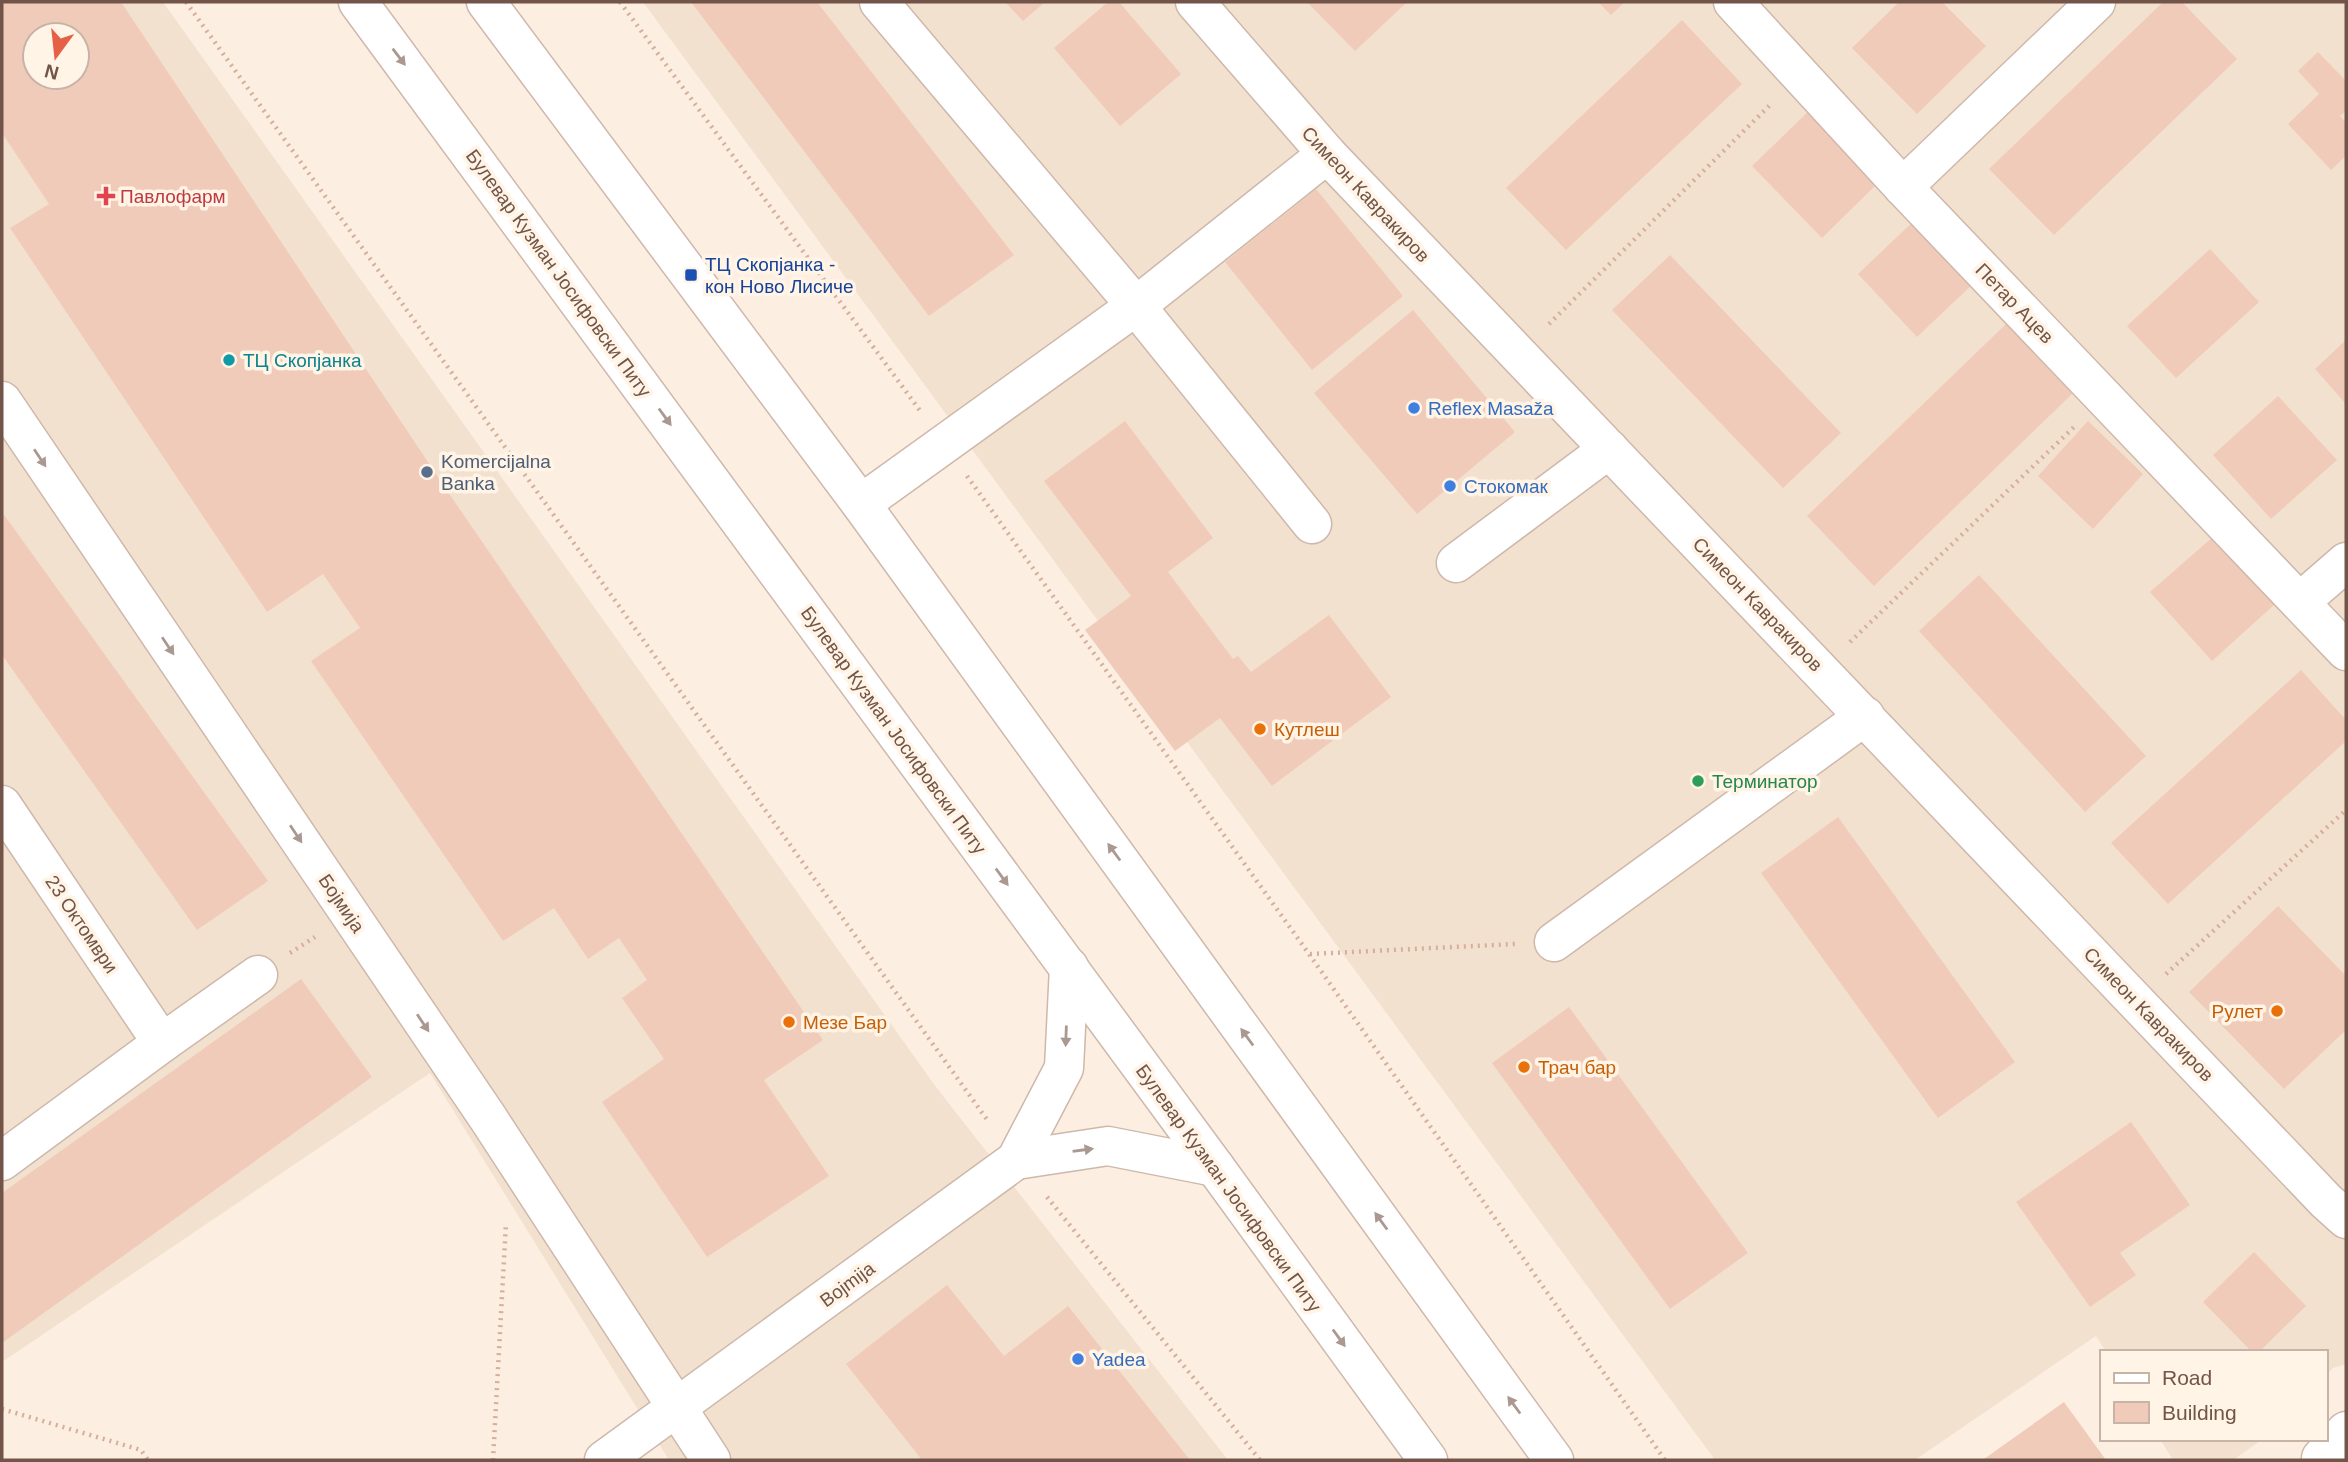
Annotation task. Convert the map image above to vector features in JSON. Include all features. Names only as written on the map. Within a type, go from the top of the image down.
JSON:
[{"type":"street","name":"Булевар Кузман Јосифовски Питу","points":[[358,2],[1428,1460]]},
{"type":"street","points":[[486,2],[861,504],[1554,1460]]},
{"type":"street","points":[[879,2],[1136,306],[1312,524]]},
{"type":"street","name":"Симеон Кавракиров","points":[[1195,2],[1327,154],[2336,1210],[2346,1241]]},
{"type":"street","name":"Петар Ацев","points":[[1733,2],[1903,187],[2346,651]]},
{"type":"street","points":[[1903,187],[2096,2]]},
{"type":"street","points":[[861,504],[1136,306],[1327,154]]},
{"type":"street","name":"Бојмија","points":[[2,401],[488,1118],[711,1460]]},
{"type":"street","points":[[1456,564],[1609,449]]},
{"type":"street","points":[[2300,602],[2346,562]]},
{"type":"street","points":[[1554,942],[1865,716]]},
{"type":"street","name":"23 Октомври","points":[[2,805],[162,1043]]},
{"type":"street","points":[[1016,1160],[1065,1068],[1069,968]]},
{"type":"street","points":[[2,1161],[258,975]]},
{"type":"street","points":[[1016,1160],[1108,1146],[1215,1167]]},
{"type":"street","name":"Bojmija","points":[[677,1408],[1016,1160]]},
{"type":"street","points":[[604,1460],[677,1408]]},
{"type":"path","points":[[186,2],[1016,1160],[1260,1460]]},
{"type":"path","points":[[620,2],[944,444],[1310,954],[1665,1460]]},
{"type":"path","points":[[1518,354],[1799,76]]},
{"type":"path","points":[[1821,670],[2105,398]]},
{"type":"path","points":[[2136,1001],[2346,810]]},
{"type":"path","points":[[258,975],[349,914]]},
{"type":"path","points":[[1310,954],[1554,942]]},
{"type":"path","points":[[493,1460],[506,1219]]},
{"type":"path","points":[[2,1409],[141,1450],[148,1460]]},
{"type":"shaded area","points":[[2,2],[163,2],[936,1087],[1228,1460],[669,1460],[430,1073],[2,1362]]},
{"type":"shaded area","points":[[643,2],[2346,2],[2346,1364],[2333,1368],[2327,1375],[2327,1350],[2105,1350],[2096,1336],[1915,1460],[1715,1460]]},
{"type":"shaded area","points":[[2161,1441],[2260,1441],[2233,1460],[2173,1460]]},
{"type":"building","points":[[2,2],[121,2],[448,492],[823,1040],[764,1080],[829,1176],[707,1257],[602,1102],[664,1059],[622,998],[647,980],[619,938],[588,959],[554,908],[503,941],[311,661],[360,628],[323,574],[267,612],[10,228],[49,204],[2,133]]},
{"type":"building","points":[[691,2],[817,2],[1014,255],[929,316]]},
{"type":"building","points":[[1005,2],[1045,2],[1023,21]]},
{"type":"building","points":[[1108,2],[1119,2],[1181,74],[1120,126],[1054,48]]},
{"type":"building","points":[[1307,2],[1407,2],[1355,51]]},
{"type":"building","points":[[1598,2],[1625,2],[1611,15]]},
{"type":"building","points":[[1899,2],[1942,2],[1986,46],[1917,114],[1852,48]]},
{"type":"building","points":[[2163,2],[2182,2],[2237,59],[2054,235],[1989,169]]},
{"type":"building","points":[[1682,20],[1742,84],[1566,250],[1506,188]]},
{"type":"building","points":[[2318,52],[2346,81],[2346,111],[2340,116],[2346,123],[2346,156],[2331,170],[2288,124],[2319,94],[2298,71]]},
{"type":"building","points":[[1812,108],[1882,179],[1822,238],[1752,166]]},
{"type":"building","points":[[1316,189],[1403,296],[1312,370],[1225,262]]},
{"type":"building","points":[[1917,218],[1976,281],[1917,337],[1858,274]]},
{"type":"building","points":[[2210,249],[2259,302],[2176,378],[2127,326]]},
{"type":"building","points":[[1670,255],[1841,433],[1783,488],[1612,310]]},
{"type":"building","points":[[1413,310],[1515,432],[1417,514],[1314,393]]},
{"type":"building","points":[[2006,324],[2073,393],[1874,586],[1807,516]]},
{"type":"building","points":[[2346,340],[2346,404],[2315,369]]},
{"type":"building","points":[[2278,396],[2337,460],[2271,519],[2213,455]]},
{"type":"building","points":[[1125,421],[1213,538],[1168,572],[1233,659],[1238,656],[1251,672],[1329,615],[1391,697],[1272,786],[1220,718],[1175,751],[1085,630],[1131,596],[1044,481]]},
{"type":"building","points":[[2088,421],[2143,474],[2093,529],[2038,476]]},
{"type":"building","points":[[2,512],[268,881],[197,930],[2,655]]},
{"type":"building","points":[[2214,536],[2275,604],[2212,661],[2150,592]]},
{"type":"building","points":[[1979,575],[2146,756],[2085,812],[1919,631]]},
{"type":"building","points":[[2301,670],[2346,720],[2346,741],[2168,904],[2111,843]]},
{"type":"building","points":[[1838,817],[2015,1062],[1938,1118],[1761,873]]},
{"type":"building","name":"Рулет","points":[[2278,906],[2346,976],[2346,1030],[2284,1089],[2189,992]]},
{"type":"building","points":[[301,979],[372,1077],[2,1343],[2,1193]]},
{"type":"building","points":[[1569,1007],[1748,1253],[1670,1309],[1492,1063]]},
{"type":"building","points":[[2131,1122],[2190,1205],[2120,1253],[2136,1275],[2090,1307],[2016,1202]]},
{"type":"building","points":[[2254,1252],[2306,1306],[2261,1350],[2250,1350],[2203,1302]]},
{"type":"building","points":[[947,1285],[1004,1356],[1068,1306],[1190,1460],[922,1460],[846,1364]]},
{"type":"building","points":[[2064,1402],[2106,1460],[1984,1459]]},
{"type":"place","name":"Павлофарм","points":[[106,196]]},
{"type":"place","name":"ТЦ Скопјанка - кон Ново Лисиче","points":[[691,275]]},
{"type":"place","name":"ТЦ Скопјанка","points":[[229,360]]},
{"type":"place","name":"Reflex Masaža","points":[[1414,408]]},
{"type":"place","name":"Komercijalna Banka","points":[[427,472]]},
{"type":"place","name":"Стокомак","points":[[1450,486]]},
{"type":"place","name":"Кутлеш","points":[[1260,729]]},
{"type":"place","name":"Терминатор","points":[[1698,781]]},
{"type":"place","name":"Рулет","points":[[2277,1011]]},
{"type":"place","name":"Мезе Бар","points":[[789,1022]]},
{"type":"place","name":"Трач бар","points":[[1524,1067]]},
{"type":"place","name":"Yadea","points":[[1078,1359]]}]
